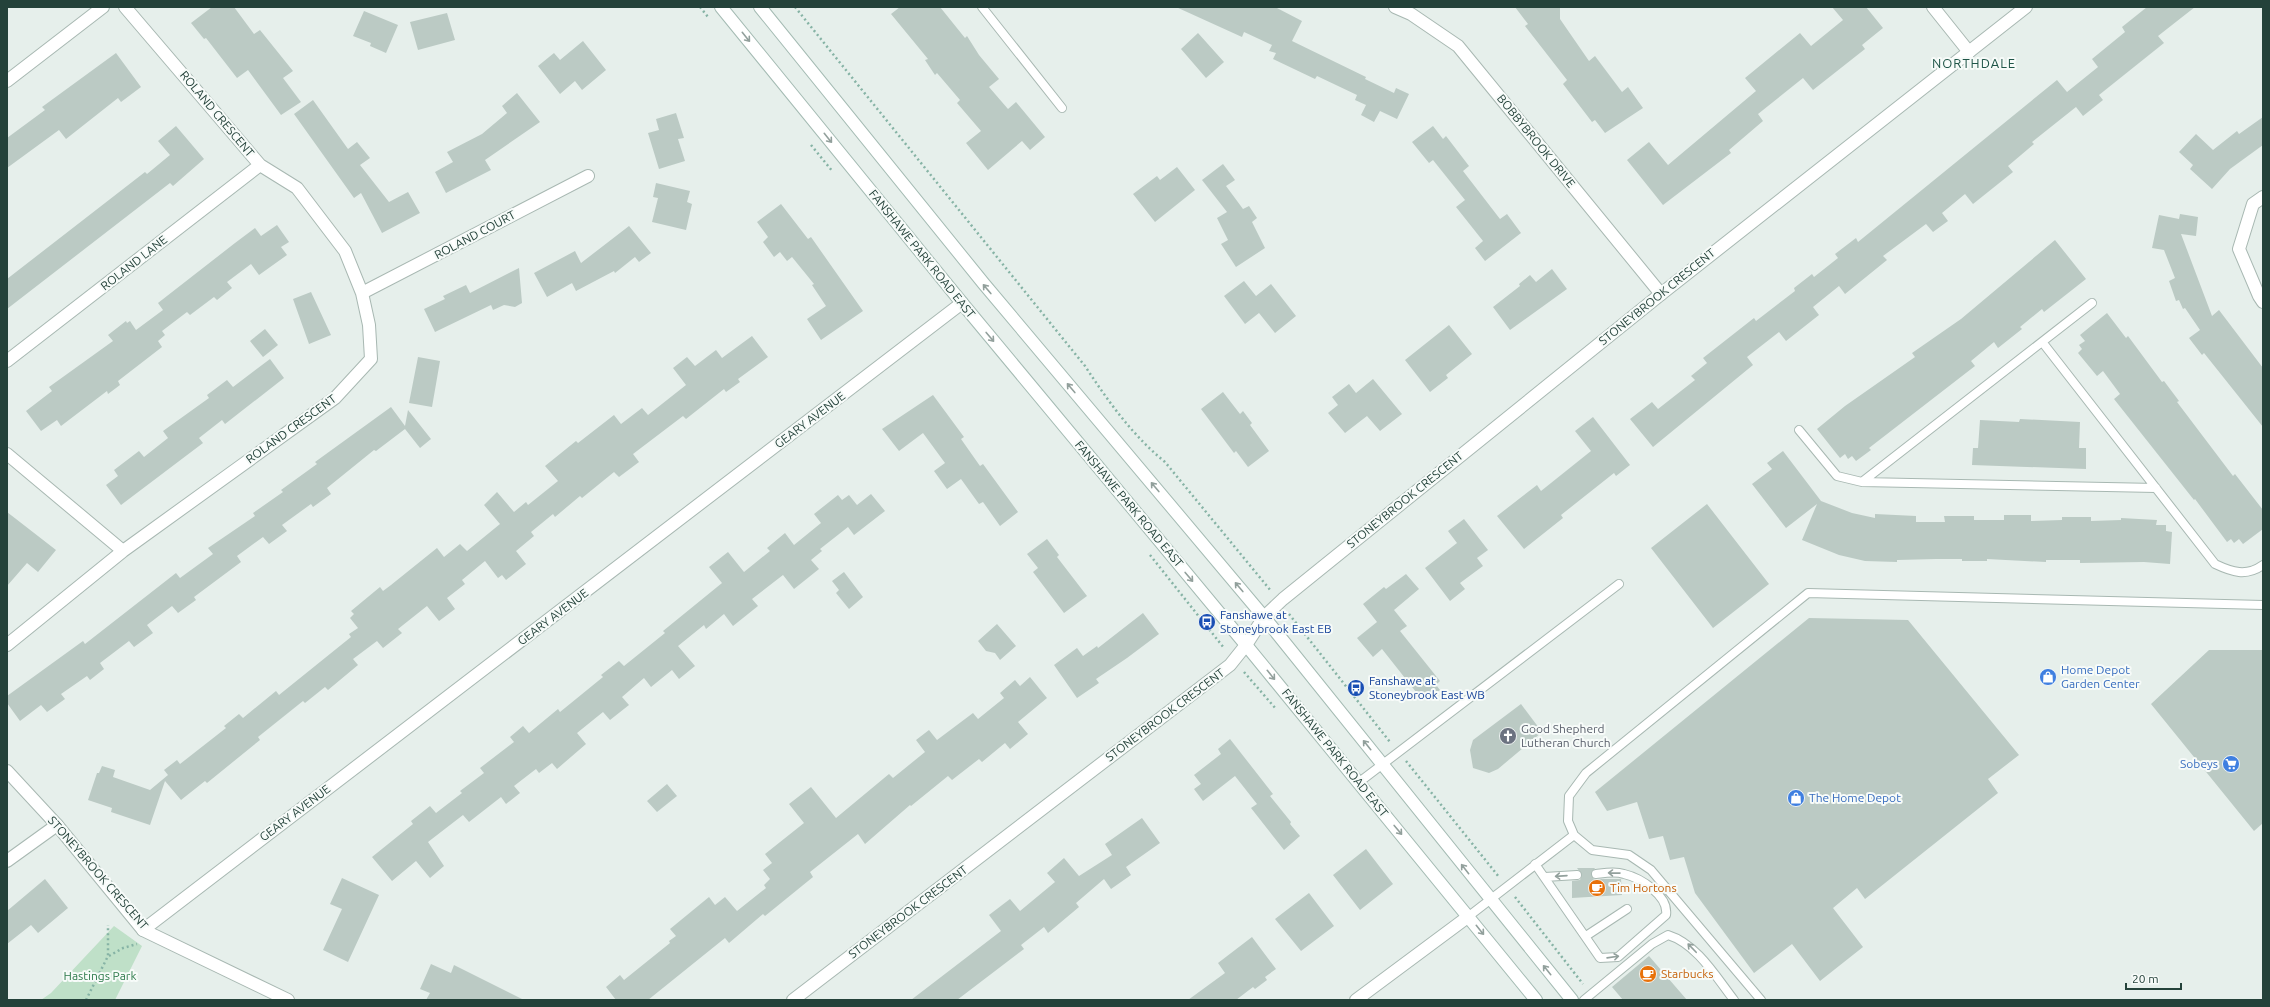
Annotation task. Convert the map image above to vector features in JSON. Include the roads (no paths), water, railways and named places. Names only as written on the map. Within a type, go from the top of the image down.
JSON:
[{"type":"street","points":[[7,81],[103,7]]},
{"type":"street","name":"ROLAND CRESCENT","points":[[7,645],[123,551],[335,398],[371,358],[369,325],[362,293],[346,251],[297,188],[260,165],[125,7]]},
{"type":"street","name":"FANSHAWE PARK ROAD EAST","points":[[722,7],[962,303],[1246,645],[1469,916],[1536,1000]]},
{"type":"street","points":[[760,7],[984,284],[1264,617],[1489,899],[1572,1000]]},
{"type":"street","name":"BOBBYBROOK DRIVE","points":[[1395,7],[1411,14],[1458,46],[1661,294]]},
{"type":"street","points":[[1932,7],[1969,52]]},
{"type":"street","name":"STONEYBROOK CRESCENT","points":[[793,1000],[1230,665],[1246,645],[1264,617],[1661,294],[2026,7]]},
{"type":"street","name":"ROLAND LANE","points":[[7,361],[260,165]]},
{"type":"street","name":"ROLAND COURT","points":[[362,293],[588,176]]},
{"type":"street","points":[[2263,197],[2254,204],[2239,249],[2263,302]]},
{"type":"street","name":"GEARY AVENUE","points":[[143,930],[962,303]]},
{"type":"street","points":[[7,454],[123,551]]},
{"type":"street","name":"STONEYBROOK CRESCENT","points":[[7,771],[57,825],[143,930],[288,1000]]},
{"type":"street","points":[[7,861],[57,825]]},
{"type":"street","points":[[1356,1000],[1469,916]]},
{"type":"lane","points":[[982,7],[1062,108]]},
{"type":"lane","points":[[1862,482],[2092,303]]},
{"type":"lane","points":[[2043,342],[2215,564],[2229,571],[2244,573],[2263,565]]},
{"type":"lane","points":[[1799,430],[1837,476],[1862,482],[2156,488]]},
{"type":"lane","points":[[1358,782],[1619,584]]},
{"type":"lane","points":[[1761,1000],[1651,870],[1629,855],[1592,850],[1574,835],[1568,821],[1569,796],[1586,773],[1808,593],[2263,605]]},
{"type":"lane","points":[[1469,916],[1489,899],[1574,835]]},
{"type":"lane","points":[[1535,864],[1600,958],[1618,957],[1666,915],[1665,901],[1654,890],[1626,874],[1596,874]]},
{"type":"lane","points":[[1545,877],[1577,875]]},
{"type":"lane","points":[[1586,936],[1627,909]]},
{"type":"lane","points":[[1584,1000],[1652,944],[1668,935],[1680,938],[1691,946],[1734,1000]]},
{"type":"place","name":"Fanshawe at Stoneybrook East EB","points":[[1207,622]]},
{"type":"place","name":"Home Depot Garden Center","points":[[2048,677]]},
{"type":"place","name":"Fanshawe at Stoneybrook East WB","points":[[1356,688]]},
{"type":"place","name":"Good Shepherd Lutheran Church","points":[[1508,736]]},
{"type":"place","name":"Sobeys","points":[[2231,764]]},
{"type":"place","name":"The Home Depot","points":[[1796,798]]},
{"type":"place","name":"Tim Hortons","points":[[1597,888]]},
{"type":"place","name":"Starbucks","points":[[1648,974]]},
{"type":"district","name":"NORTHDALE","points":[[1974,63]]},
{"type":"park label","name":"Hastings Park","points":[[100,976]]}]
